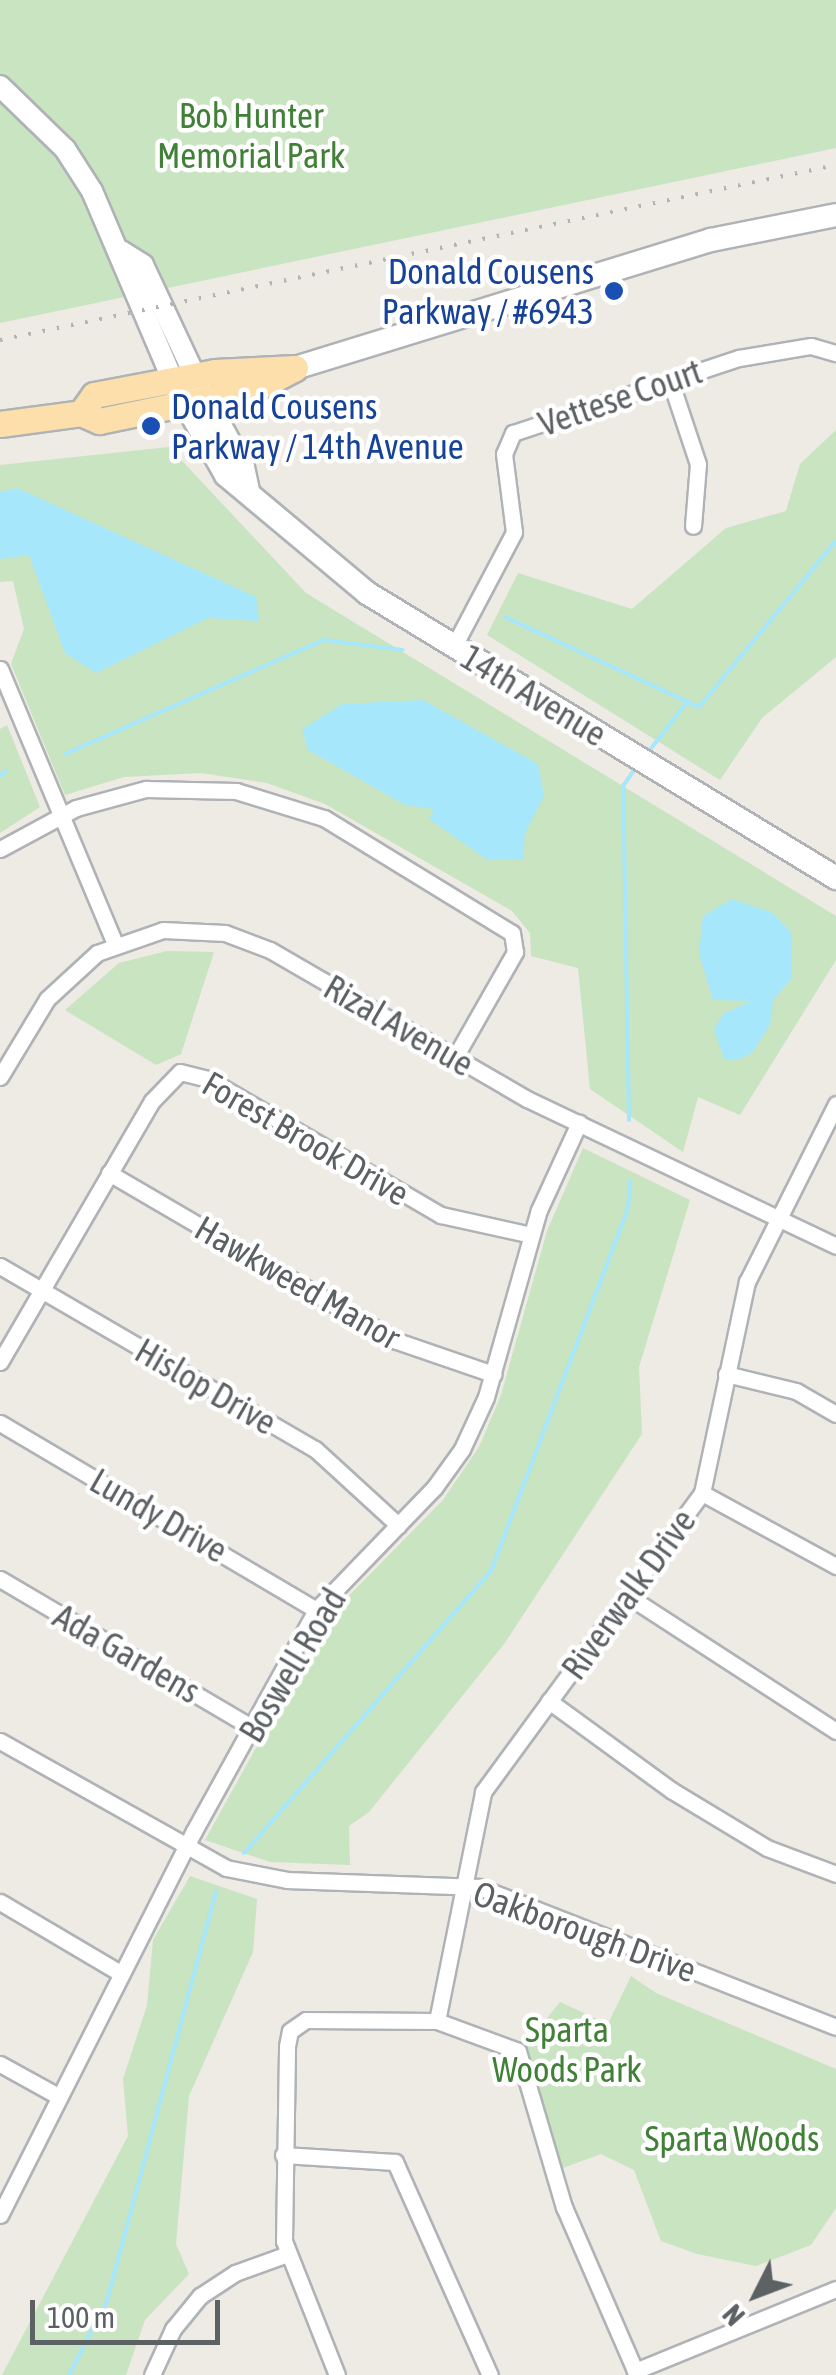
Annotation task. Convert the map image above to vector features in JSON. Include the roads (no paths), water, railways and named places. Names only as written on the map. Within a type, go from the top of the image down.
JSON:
[{"type":"main road","points":[[0,424],[81,413],[94,395],[189,390],[295,368],[710,240],[836,215]]},
{"type":"main road","name":"14th Avenue","points":[[189,390],[226,476],[248,490],[296,539],[454,646],[836,878]]},
{"type":"street","name":"14th Avenue","points":[[0,86],[65,149],[122,251],[124,275],[189,390]]},
{"type":"street","name":"Vettese Court","points":[[454,646],[514,532],[506,442],[513,434],[670,380],[792,347],[836,353]]},
{"type":"street","points":[[670,380],[698,464],[693,526]]},
{"type":"street","points":[[0,669],[115,944]]},
{"type":"street","points":[[0,849],[63,814],[146,789],[210,787],[263,796],[324,818],[505,924],[514,952],[454,1057]]},
{"type":"street","name":"Rizal Avenue","points":[[0,1077],[58,986],[115,944],[184,928],[240,937],[579,1124],[836,1246]]},
{"type":"street","name":"Forest Brook Drive","points":[[0,1362],[167,1078],[190,1072],[441,1214],[532,1235]]},
{"type":"street","name":"Riverwalk Drive","points":[[437,2022],[461,1886],[483,1792],[702,1493],[747,1282],[836,1104]]},
{"type":"street","name":"Boswell Road","points":[[0,2215],[120,1972],[316,1610],[398,1525],[462,1449],[493,1374],[532,1235],[579,1124]]},
{"type":"street","name":"Hawkweed Manor","points":[[110,1173],[397,1340],[493,1374]]},
{"type":"street","name":"Hislop Drive","points":[[0,1266],[316,1449],[398,1525]]},
{"type":"street","points":[[726,1374],[796,1391],[836,1414]]},
{"type":"street","name":"Lundy Drive","points":[[0,1423],[316,1610]]},
{"type":"street","points":[[702,1493],[836,1566]]},
{"type":"street","name":"Ada Gardens","points":[[0,1579],[254,1728]]},
{"type":"street","points":[[628,1596],[836,1731]]},
{"type":"street","points":[[549,1701],[671,1790],[767,1848],[836,1874]]},
{"type":"street","name":"Oakborough Drive","points":[[0,1741],[226,1868],[270,1879],[461,1886],[509,1896],[836,2027]]},
{"type":"street","points":[[0,1902],[120,1972]]},
{"type":"street","points":[[337,2375],[285,2255],[286,2046],[297,2024],[437,2022],[518,2051],[564,2207],[636,2373],[836,2289]]},
{"type":"street","points":[[0,2064],[58,2096]]},
{"type":"street","points":[[284,2155],[394,2162],[490,2375]]},
{"type":"street","points":[[152,2375],[173,2329],[200,2296],[235,2273],[285,2255]]},
{"type":"water","points":[[17,488],[256,597],[259,621],[208,618],[96,673],[65,653],[29,555],[0,559],[0,492]]},
{"type":"water","points":[[423,700],[538,764],[544,796],[525,833],[523,860],[486,859],[429,819],[434,809],[405,805],[308,750],[302,729],[342,704]]},
{"type":"water","points":[[732,899],[773,913],[792,934],[792,978],[773,1000],[770,1025],[752,1053],[737,1060],[724,1059],[714,1029],[724,1013],[751,1001],[713,1000],[699,953],[703,916]]},
{"type":"waterway","points":[[505,617],[699,707],[836,541]]},
{"type":"waterway","points":[[65,754],[324,640],[402,650]]},
{"type":"waterway","points":[[649,751],[688,701]]},
{"type":"waterway","points":[[629,1120],[623,786],[635,769]]},
{"type":"waterway","points":[[0,776],[6,771]]},
{"type":"waterway","points":[[244,1853],[491,1571],[628,1208],[630,1181]]},
{"type":"waterway","points":[[69,2375],[107,2301],[216,1891]]},
{"type":"railway","points":[[0,340],[836,165]]},
{"type":"place","name":"Donald Cousens Parkway / #6943","points":[[614,291]]},
{"type":"place","name":"Donald Cousens Parkway / 14th Avenue","points":[[151,426]]},
{"type":"park label","name":"Bob Hunter Memorial Park","points":[[251,135]]},
{"type":"park label","name":"Sparta Woods Park","points":[[567,2049]]},
{"type":"park label","name":"Sparta Woods","points":[[732,2138]]}]
